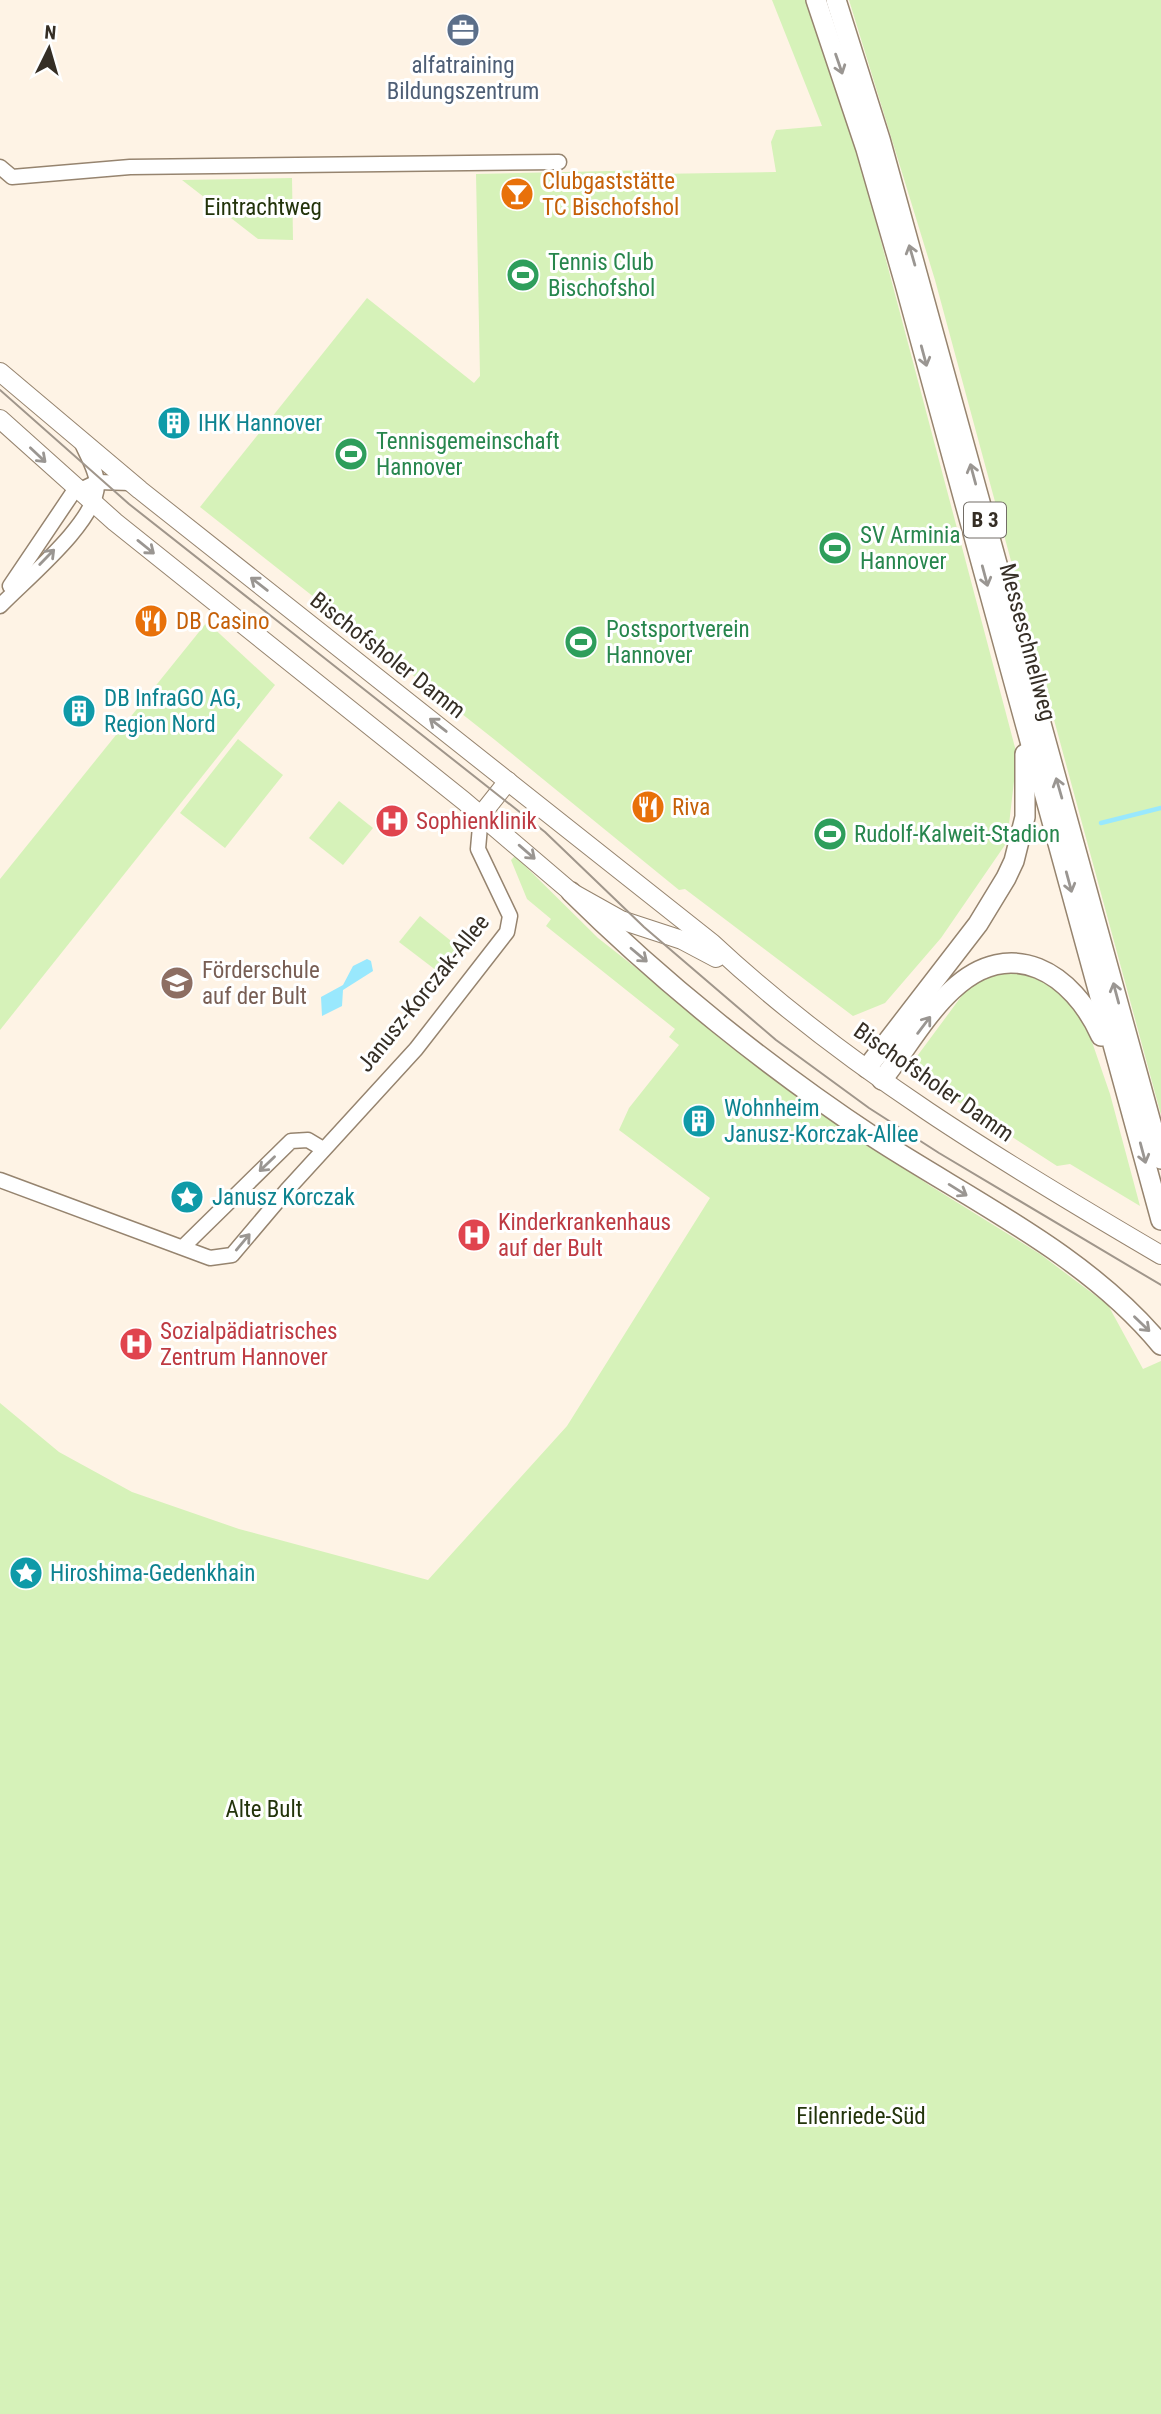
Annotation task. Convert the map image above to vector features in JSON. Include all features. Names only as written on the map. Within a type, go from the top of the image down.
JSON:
[{"type":"highway","name":"Messeschnellweg","points":[[816,0],[866,149],[1161,1220]]},
{"type":"highway","name":"Messeschnellweg","points":[[836,0],[856,57],[919,280],[1161,1159]]},
{"type":"highway","points":[[874,1074],[978,924],[1014,861],[1025,817],[1027,792],[1018,698]]},
{"type":"highway","points":[[571,892],[610,930],[682,991],[803,1087],[889,1147],[1045,1245],[1113,1297],[1161,1345]]},
{"type":"highway","points":[[874,1074],[958,985],[990,967],[1019,964],[1044,969],[1076,993],[1091,1014],[1125,1087]]},
{"type":"main road","name":"Bischofsholer Damm","points":[[0,372],[131,483],[508,780],[712,943],[747,975],[874,1074],[980,1147],[1161,1255]]},
{"type":"main road","name":"Bischofsholer Damm","points":[[0,419],[93,504],[481,815],[571,892],[621,920],[682,940],[747,975]]},
{"type":"main road","points":[[481,815],[508,780]]},
{"type":"street","points":[[0,167],[12,177],[130,167],[559,162]]},
{"type":"street","points":[[0,604],[74,529],[93,504],[97,482],[80,439]]},
{"type":"street","points":[[0,604],[60,509],[78,490],[97,482],[131,483]]},
{"type":"street","name":"Janusz-Korczak-Allee","points":[[0,1180],[184,1246],[210,1258],[232,1255],[416,1049],[507,932],[510,916],[478,849],[481,815]]},
{"type":"street","points":[[184,1246],[291,1141],[308,1140],[324,1149]]},
{"type":"green space","points":[[772,0],[806,0],[831,67],[859,158],[1017,755],[1007,842],[941,938],[885,1003],[853,1016],[685,889],[679,890],[495,740],[200,507],[367,298],[474,383],[480,376],[476,174],[655,170],[655,174],[776,172],[771,142],[776,130],[822,126]]},
{"type":"green space","points":[[849,0],[1161,0],[1161,1115],[935,280]]},
{"type":"green space","name":"Eintrachtweg","points":[[292,178],[293,240],[258,239],[182,180]]},
{"type":"green space","points":[[207,622],[275,685],[0,1030],[0,879]]},
{"type":"green space","points":[[238,739],[283,775],[225,848],[180,813]]},
{"type":"green space","points":[[339,801],[373,828],[343,865],[309,838]]},
{"type":"green space","points":[[515,856],[598,938],[800,1097],[929,1185],[1040,1254],[1108,1305],[1143,1369],[1161,1361],[1161,2414],[0,2414],[0,1403],[59,1452],[132,1492],[239,1529],[428,1580],[567,1426],[710,1198],[619,1130],[629,1108],[679,1045],[669,1037],[675,1029],[546,926],[551,919],[527,899],[511,860]]},
{"type":"green space","points":[[420,916],[461,949],[441,974],[399,942]]},
{"type":"green space","points":[[1008,970],[1035,973],[1081,1010],[1110,1094],[1140,1206],[1070,1164],[1057,1166],[938,1089],[915,1059],[969,986],[984,976]]},
{"type":"water","points":[[367,959],[371,961],[373,971],[343,990],[342,1006],[322,1016],[321,997],[343,985],[353,966]]},
{"type":"waterway","points":[[1101,823],[1161,808]]},
{"type":"tram line","points":[[0,390],[129,504],[545,832],[644,927],[776,1040],[869,1108],[939,1153],[1161,1285]]},
{"type":"place","name":"alfatraining Bildungszentrum","points":[[463,30]]},
{"type":"place","name":"Clubgaststätte TC Bischofshol","points":[[517,194]]},
{"type":"place","name":"Tennis Club Bischofshol","points":[[523,275]]},
{"type":"place","name":"IHK Hannover","points":[[174,423]]},
{"type":"place","name":"Tennisgemeinschaft Hannover","points":[[351,454]]},
{"type":"place","name":"SV Arminia Hannover","points":[[835,548]]},
{"type":"place","name":"DB Casino","points":[[151,621]]},
{"type":"place","name":"Postsportverein Hannover","points":[[581,642]]},
{"type":"place","name":"DB InfraGO AG, Region Nord","points":[[79,711]]},
{"type":"place","name":"Riva","points":[[648,807]]},
{"type":"place","name":"Sophienklinik","points":[[392,821]]},
{"type":"place","name":"Rudolf-Kalweit-Stadion","points":[[830,834]]},
{"type":"place","name":"Förderschule auf der Bult","points":[[177,983]]},
{"type":"place","name":"Wohnheim Janusz-Korczak-Allee","points":[[699,1121]]},
{"type":"place","name":"Janusz Korczak","points":[[187,1197]]},
{"type":"place","name":"Kinderkrankenhaus auf der Bult","points":[[474,1235]]},
{"type":"place","name":"Sozialpädiatrisches Zentrum Hannover","points":[[136,1344]]},
{"type":"place","name":"Hiroshima-Gedenkhain","points":[[26,1573]]},
{"type":"park label","name":"Alte Bult","points":[[264,1809]]},
{"type":"park label","name":"Eilenriede-Süd","points":[[861,2116]]}]
